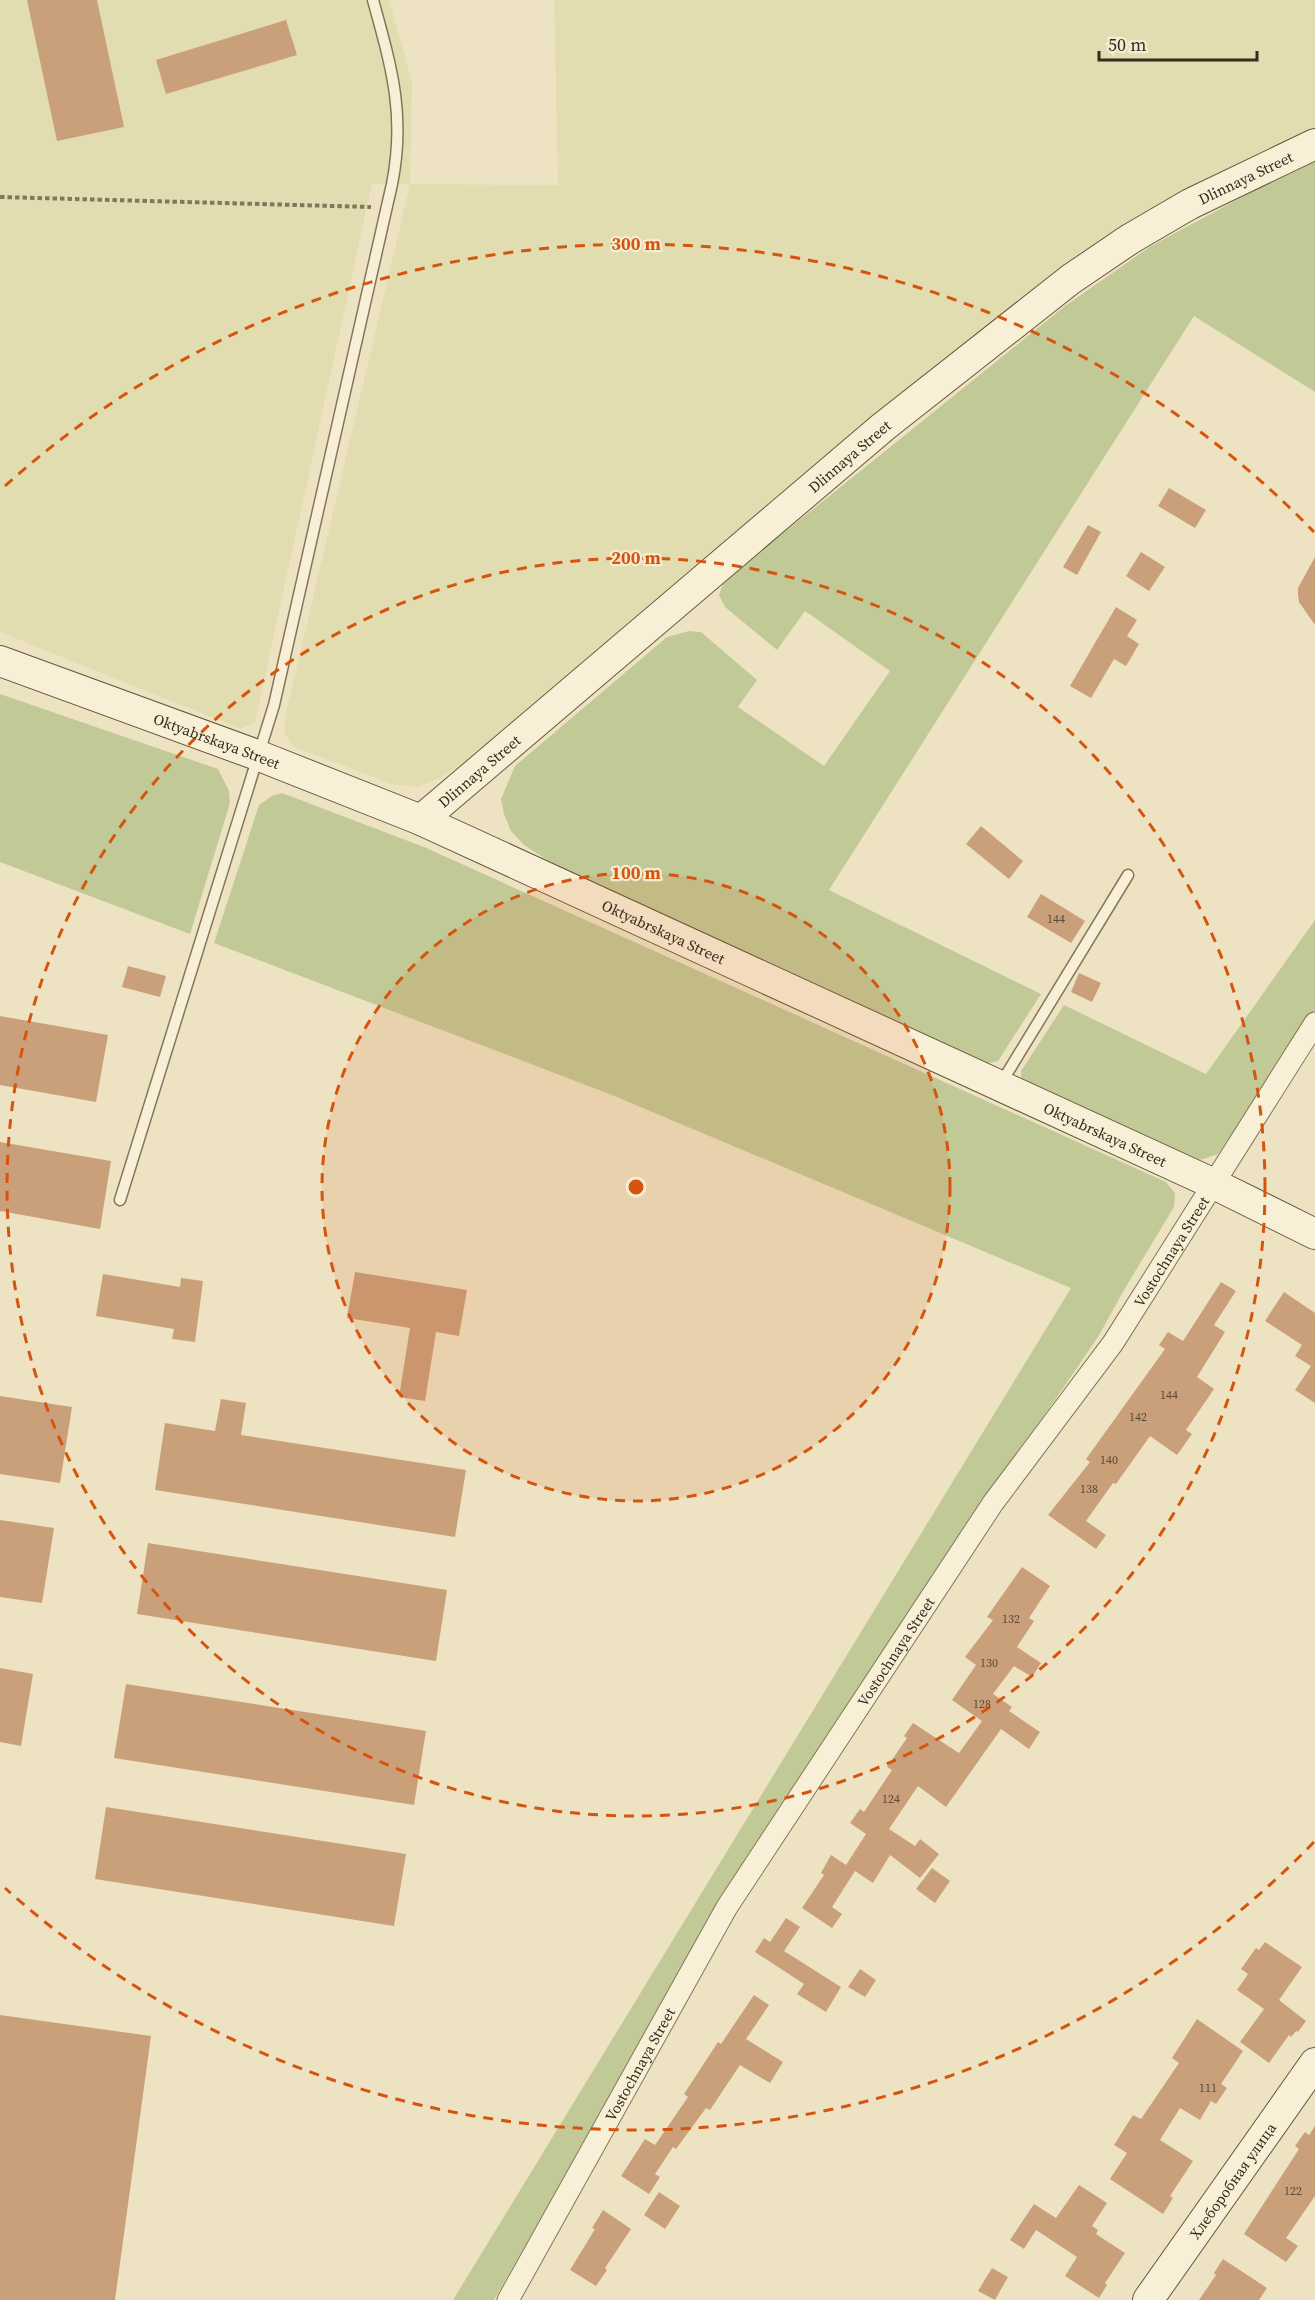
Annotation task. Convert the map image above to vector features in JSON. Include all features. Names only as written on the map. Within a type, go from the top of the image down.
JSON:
[{"type":"street","name":"Dlinnaya Street","points":[[421,820],[883,427],[1071,279],[1130,239],[1190,204],[1315,144]]},
{"type":"street","name":"Oktyabrskaya Street","points":[[0,661],[257,755],[421,820],[1214,1184],[1315,1234]]},
{"type":"street","name":"Vostochnaya Street","points":[[508,2300],[727,1907],[993,1503],[1113,1343],[1315,1023]]},
{"type":"street","name":"Хлеборобная улица","points":[[1148,2300],[1315,2063]]},
{"type":"lane","points":[[120,1200],[274,705],[387,207],[397,158],[399,116],[394,75],[373,0]]},
{"type":"lane","points":[[1000,1085],[1128,875]]},
{"type":"path","points":[[0,197],[387,207]]},
{"type":"shaded area","points":[[0,0],[389,0],[412,81],[410,184],[372,184],[255,722],[241,729],[0,632]]},
{"type":"shaded area","points":[[554,0],[1315,0],[1315,129],[1071,262],[944,358],[674,583],[466,761],[440,778],[417,787],[392,784],[294,747],[285,734],[285,717],[410,184],[558,185]]},
{"type":"green space","points":[[1315,158],[1315,392],[1194,316],[829,890],[1041,994],[998,1061],[985,1064],[550,862],[524,845],[511,831],[501,799],[515,766],[667,637],[689,631],[701,632],[757,680],[738,707],[824,766],[890,671],[805,611],[777,650],[725,607],[719,595],[724,581],[1065,306],[1151,246]]},
{"type":"green space","points":[[0,694],[218,769],[229,791],[230,803],[190,934],[0,862]]},
{"type":"green space","points":[[282,793],[424,847],[1166,1182],[1175,1193],[1174,1207],[1098,1337],[961,1537],[578,2155],[494,2300],[453,2300],[1071,1288],[612,1095],[214,943],[259,805],[272,796]]},
{"type":"green space","points":[[1315,920],[1315,1011],[1218,1154],[1200,1160],[1021,1081],[1021,1071],[1064,1005],[1206,1074]]},
{"type":"building","points":[[27,0],[97,0],[124,127],[57,141]]},
{"type":"building","points":[[286,20],[297,55],[166,94],[156,60]]},
{"type":"building","points":[[1169,488],[1206,510],[1195,528],[1158,506]]},
{"type":"building","points":[[1088,525],[1101,532],[1077,575],[1063,567]]},
{"type":"building","points":[[1141,552],[1165,567],[1149,591],[1126,576]]},
{"type":"building","points":[[1315,557],[1315,625],[1299,602],[1298,588]]},
{"type":"building","points":[[1116,607],[1137,620],[1127,636],[1139,644],[1126,666],[1114,659],[1091,698],[1070,686]]},
{"type":"building","points":[[981,826],[1023,861],[1009,879],[966,844]]},
{"type":"building","points":[[1041,894],[1085,921],[1071,943],[1027,917]]},
{"type":"building","points":[[128,966],[166,976],[160,997],[122,987]]},
{"type":"building","points":[[1079,973],[1101,983],[1092,1002],[1071,992]]},
{"type":"building","points":[[0,1016],[108,1035],[96,1102],[0,1085]]},
{"type":"building","points":[[0,1142],[111,1161],[100,1229],[0,1211]]},
{"type":"building","points":[[355,1272],[467,1290],[459,1336],[436,1332],[425,1401],[399,1397],[410,1328],[347,1318]]},
{"type":"building","points":[[103,1274],[180,1287],[181,1278],[203,1281],[195,1342],[172,1339],[174,1329],[96,1316]]},
{"type":"building","points":[[1221,1282],[1236,1291],[1214,1325],[1225,1332],[1197,1377],[1214,1389],[1186,1430],[1192,1434],[1177,1455],[1150,1436],[1116,1484],[1113,1483],[1086,1521],[1106,1535],[1096,1549],[1048,1515],[1090,1462],[1086,1459],[1165,1349],[1159,1345],[1168,1332],[1183,1341]]},
{"type":"building","points":[[1284,1292],[1315,1313],[1315,1403],[1295,1390],[1311,1366],[1295,1356],[1302,1345],[1265,1321]]},
{"type":"building","points":[[0,1396],[72,1407],[60,1483],[0,1474]]},
{"type":"building","points":[[221,1399],[246,1403],[241,1435],[466,1470],[455,1537],[155,1490],[165,1423],[215,1431]]},
{"type":"building","points":[[0,1520],[54,1528],[42,1603],[0,1597]]},
{"type":"building","points":[[148,1543],[447,1590],[436,1661],[137,1614]]},
{"type":"building","points":[[1022,1567],[1050,1586],[1029,1618],[1034,1621],[1017,1647],[1041,1663],[1032,1677],[1014,1666],[993,1694],[1012,1707],[1009,1711],[1040,1732],[1029,1749],[1001,1729],[946,1807],[918,1786],[889,1829],[915,1846],[920,1839],[939,1854],[920,1878],[890,1855],[873,1883],[855,1871],[832,1907],[842,1914],[832,1928],[802,1908],[824,1875],[821,1873],[831,1855],[846,1865],[866,1834],[850,1823],[860,1809],[864,1812],[892,1770],[887,1767],[907,1738],[904,1736],[913,1723],[959,1753],[982,1721],[952,1700],[976,1665],[965,1657],[993,1620],[987,1617]]},
{"type":"building","points":[[0,1668],[33,1674],[21,1746],[0,1742]]},
{"type":"building","points":[[126,1684],[426,1731],[414,1805],[114,1758]]},
{"type":"building","points":[[106,1807],[406,1854],[394,1926],[95,1879]]},
{"type":"building","points":[[932,1868],[950,1881],[935,1903],[916,1889]]},
{"type":"building","points":[[786,1918],[800,1927],[784,1951],[841,1987],[826,2012],[797,1994],[804,1984],[755,1952],[764,1938],[770,1942]]},
{"type":"building","points":[[1265,1942],[1302,1967],[1279,2000],[1306,2021],[1298,2032],[1296,2031],[1291,2037],[1289,2035],[1269,2063],[1240,2042],[1264,2009],[1237,1990],[1248,1974],[1241,1969],[1256,1948],[1259,1950]]},
{"type":"building","points":[[860,1969],[876,1980],[865,1997],[848,1987]]},
{"type":"building","points":[[754,1995],[769,2005],[746,2039],[783,2062],[770,2083],[740,2065],[710,2110],[706,2108],[676,2149],[673,2147],[655,2174],[660,2177],[649,2194],[621,2176],[645,2139],[655,2145],[688,2097],[684,2094],[718,2042],[721,2044]]},
{"type":"building","points":[[0,2015],[151,2036],[115,2300],[0,2300]]},
{"type":"building","points":[[1197,2019],[1243,2051],[1221,2084],[1227,2088],[1216,2104],[1211,2101],[1200,2120],[1180,2108],[1160,2140],[1193,2161],[1170,2196],[1173,2198],[1163,2214],[1110,2179],[1127,2153],[1114,2145],[1133,2115],[1141,2119],[1179,2063],[1172,2058]]},
{"type":"building","points":[[1315,2126],[1315,2196],[1286,2238],[1298,2246],[1286,2262],[1244,2234],[1299,2149],[1295,2146],[1305,2132],[1309,2135]]},
{"type":"building","points":[[1079,2185],[1107,2203],[1092,2226],[1098,2230],[1096,2234],[1125,2253],[1105,2283],[1107,2285],[1099,2298],[1065,2276],[1077,2257],[1036,2230],[1024,2249],[1010,2240],[1034,2204],[1056,2218]]},
{"type":"building","points":[[659,2192],[680,2206],[665,2229],[644,2215]]},
{"type":"building","points":[[603,2210],[631,2229],[596,2286],[570,2270],[595,2229],[592,2228]]},
{"type":"building","points":[[1223,2259],[1267,2288],[1259,2300],[1199,2300],[1216,2275],[1214,2273]]},
{"type":"building","points":[[992,2268],[1008,2277],[995,2300],[978,2291]]}]
